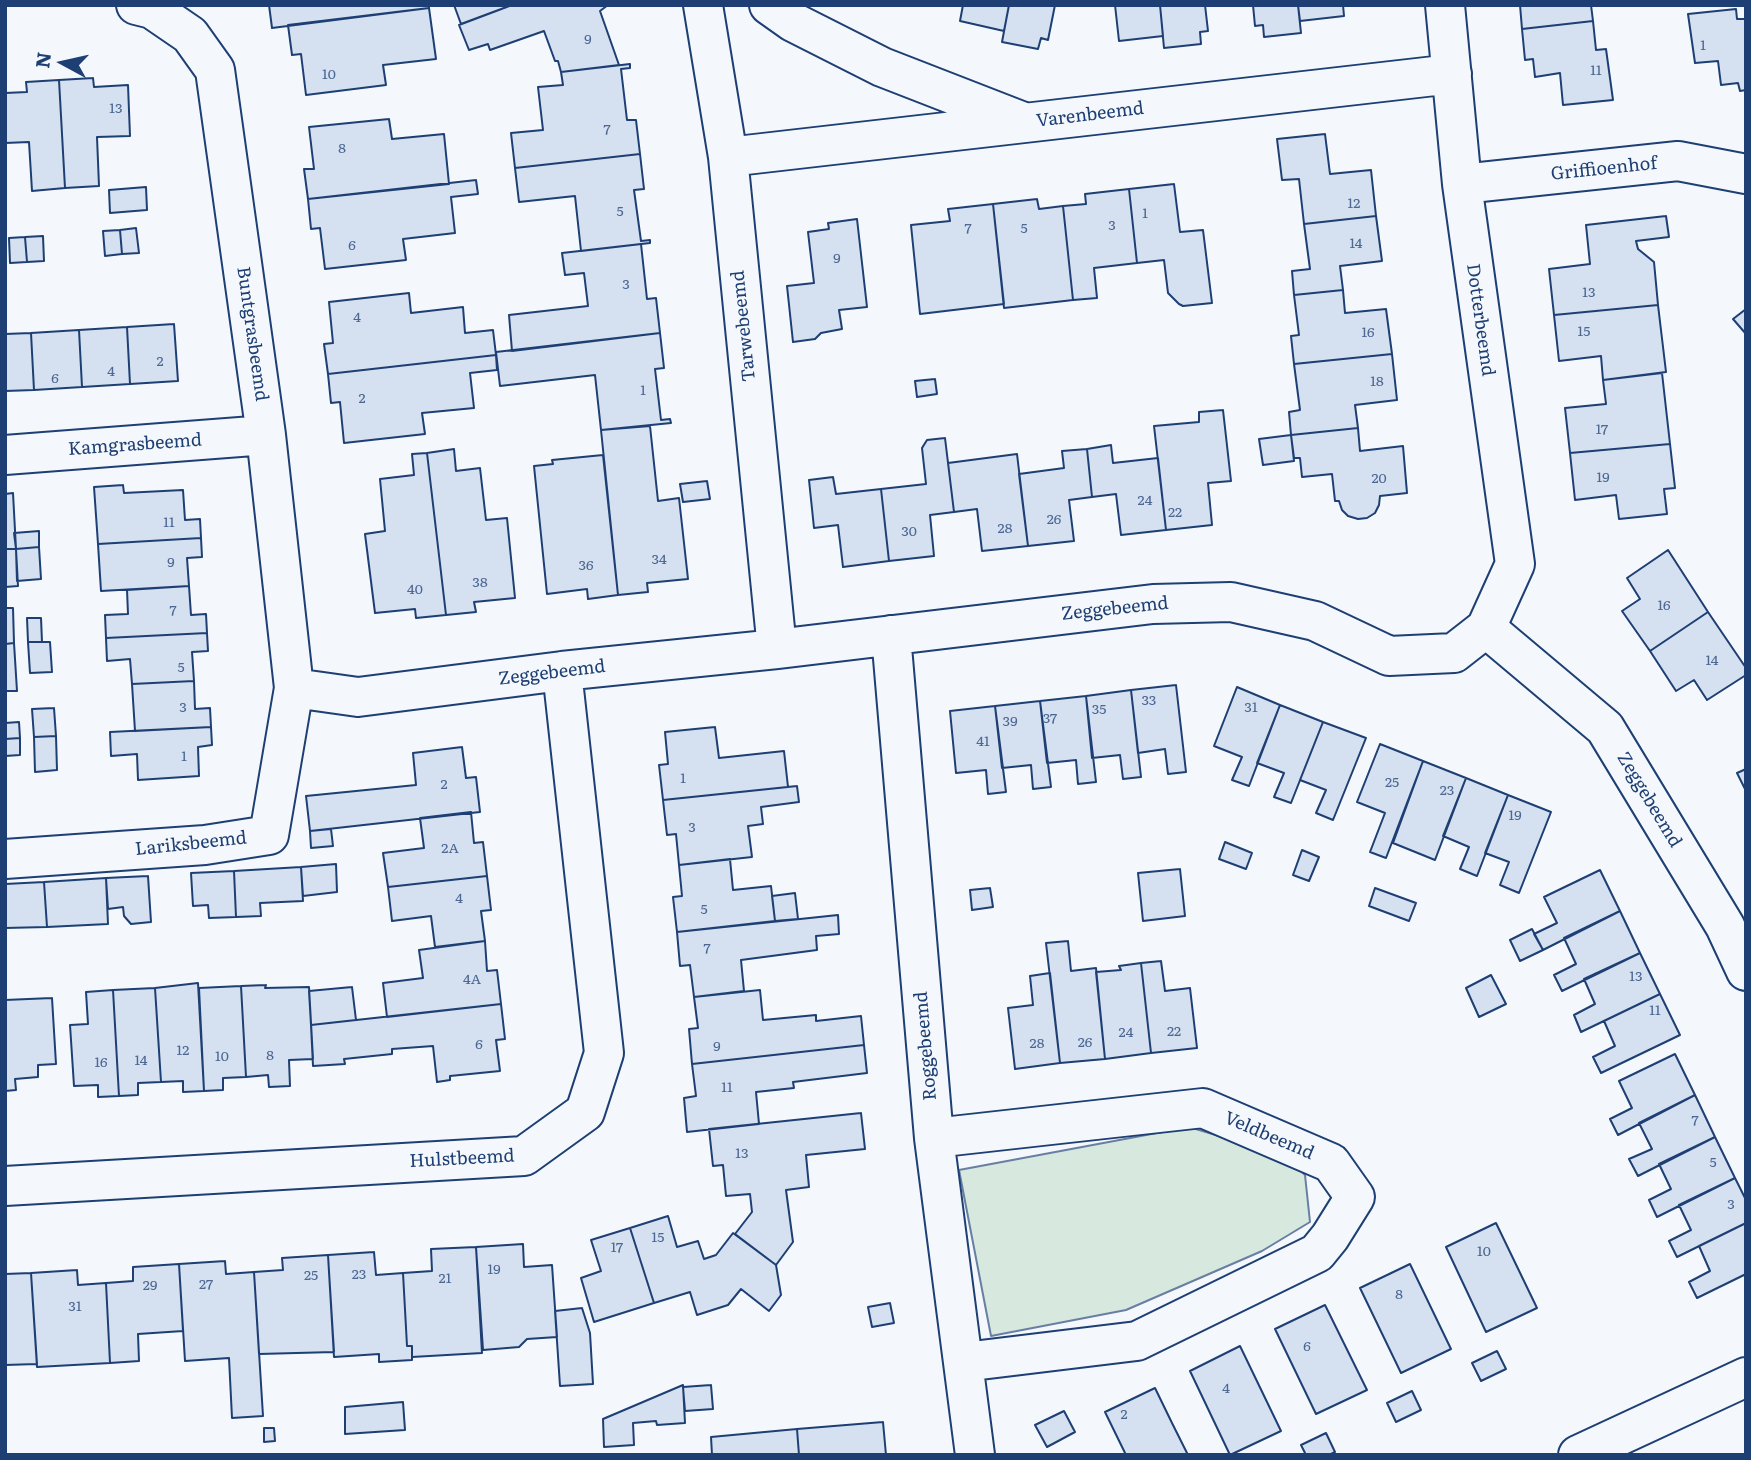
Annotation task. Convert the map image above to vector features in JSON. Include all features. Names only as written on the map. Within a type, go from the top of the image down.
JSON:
[{"type":"street","name":"Tarwebeemd","points":[[703,5],[728,157],[776,649]]},
{"type":"street","points":[[769,5],[793,22],[882,68],[1026,123]]},
{"type":"street","name":"Dotterbeemd","points":[[1445,5],[1462,184],[1514,564],[1486,628]]},
{"type":"street","name":"Buntgrasbeemd","points":[[146,7],[190,35],[215,70],[266,435],[294,688]]},
{"type":"street","name":"Varenbeemd","points":[[728,157],[1452,74]]},
{"type":"street","name":"Griffioenhof","points":[[1462,184],[1678,161],[1746,174]]},
{"type":"street","name":"Kamgrasbeemd","points":[[5,455],[266,435]]},
{"type":"street","name":"Zeggebeemd","points":[[294,688],[358,697],[562,671],[776,649],[1153,604],[1231,602],[1315,621],[1389,656],[1454,653],[1486,628],[1605,728],[1725,926],[1746,971]]},
{"type":"street","name":"Roggebeemd","points":[[891,635],[934,1138],[975,1455]]},
{"type":"street","name":"Hulstbeemd","points":[[5,1186],[524,1156],[586,1112],[604,1052],[562,671]]},
{"type":"street","name":"Lariksbeemd","points":[[5,859],[205,845],[269,835],[294,688]]},
{"type":"street","name":"Veldbeemd","points":[[934,1138],[1203,1108],[1331,1163],[1355,1197],[1331,1237],[1317,1253],[1137,1341],[964,1362]]},
{"type":"street","points":[[1578,1455],[1746,1377]]},
{"type":"shaded area","points":[[1189,1127],[1286,1156],[1305,1175],[1310,1222],[1262,1251],[1126,1310],[991,1336],[959,1170]]},
{"type":"building","points":[[269,5],[429,5],[429,8],[272,28]]},
{"type":"building","points":[[454,5],[512,5],[461,24]]},
{"type":"building","points":[[512,5],[608,5],[600,11],[619,65],[561,72],[544,31],[490,50],[488,44],[469,50],[459,25]]},
{"type":"building","points":[[963,5],[1009,5],[1004,31],[960,21]]},
{"type":"building","points":[[1009,5],[1055,5],[1048,40],[1041,38],[1038,49],[1002,42]]},
{"type":"building","points":[[1115,5],[1160,5],[1163,36],[1119,41]]},
{"type":"building","points":[[1160,5],[1205,5],[1208,31],[1200,32],[1201,44],[1164,48]]},
{"type":"building","points":[[1253,5],[1298,5],[1301,33],[1264,37],[1263,25],[1255,26]]},
{"type":"building","points":[[1298,5],[1343,5],[1344,16],[1300,21]]},
{"type":"building","points":[[1520,5],[1591,5],[1593,21],[1522,29]]},
{"type":"building","points":[[429,8],[436,59],[383,65],[386,85],[306,95],[301,54],[292,55],[288,25]]},
{"type":"building","points":[[1736,9],[1737,19],[1746,19],[1746,90],[1740,91],[1738,83],[1721,85],[1718,61],[1695,63],[1688,14]]},
{"type":"building","points":[[1593,21],[1596,50],[1606,49],[1613,100],[1563,105],[1560,73],[1535,77],[1533,59],[1525,60],[1522,29]]},
{"type":"building","points":[[630,64],[630,68],[621,69],[627,120],[636,120],[640,154],[515,168],[511,133],[543,130],[538,87],[563,85],[561,72]]},
{"type":"building","points":[[93,78],[94,87],[128,85],[130,136],[97,137],[99,186],[65,188],[59,80]]},
{"type":"building","points":[[59,80],[65,188],[32,191],[29,142],[5,143],[5,93],[27,92],[26,82]]},
{"type":"building","points":[[389,119],[392,139],[444,134],[449,184],[308,199],[304,169],[314,169],[309,127]]},
{"type":"building","points":[[1325,134],[1330,174],[1371,170],[1376,216],[1304,224],[1299,179],[1282,180],[1277,139]]},
{"type":"building","points":[[640,154],[644,189],[634,190],[641,241],[650,240],[650,243],[581,251],[575,196],[519,202],[515,168]]},
{"type":"building","points":[[476,180],[478,194],[451,197],[455,233],[403,239],[406,260],[325,269],[320,228],[311,229],[308,199]]},
{"type":"building","points":[[1174,184],[1180,232],[1203,230],[1212,303],[1183,306],[1179,304],[1168,293],[1164,260],[1137,263],[1129,189]]},
{"type":"building","points":[[146,187],[147,210],[110,213],[109,190]]},
{"type":"building","points":[[1129,189],[1137,263],[1094,268],[1097,298],[1073,300],[1063,206],[1086,204],[1085,194]]},
{"type":"building","points":[[1037,199],[1039,209],[1063,206],[1073,300],[1004,308],[993,204]]},
{"type":"building","points":[[993,204],[1004,304],[920,314],[911,225],[950,221],[948,209]]},
{"type":"building","points":[[1376,216],[1382,261],[1340,266],[1343,290],[1294,295],[1292,271],[1310,269],[1304,224]]},
{"type":"building","points":[[1666,216],[1669,237],[1636,241],[1638,249],[1654,262],[1658,305],[1554,315],[1549,269],[1590,264],[1586,225]]},
{"type":"building","points":[[857,219],[867,307],[839,310],[842,329],[821,333],[815,339],[793,342],[787,286],[814,283],[808,232],[829,229],[828,223]]},
{"type":"building","points":[[136,228],[139,253],[122,254],[120,230]]},
{"type":"building","points":[[120,230],[122,254],[105,256],[103,231]]},
{"type":"building","points":[[43,236],[44,261],[27,262],[25,237]]},
{"type":"building","points":[[25,237],[27,262],[10,263],[9,238]]},
{"type":"building","points":[[641,244],[647,299],[656,298],[660,333],[512,351],[509,315],[588,306],[584,273],[565,275],[562,253]]},
{"type":"building","points":[[1343,290],[1345,313],[1386,309],[1392,354],[1294,364],[1291,336],[1299,335],[1294,295]]},
{"type":"building","points":[[409,293],[411,313],[463,307],[465,333],[493,330],[496,355],[328,374],[324,344],[333,343],[329,302]]},
{"type":"building","points":[[1658,305],[1666,372],[1603,380],[1601,356],[1559,361],[1554,315]]},
{"type":"building","points":[[1746,309],[1746,334],[1733,319]]},
{"type":"building","points":[[174,324],[178,381],[130,384],[127,327]]},
{"type":"building","points":[[127,327],[130,384],[82,387],[79,330]]},
{"type":"building","points":[[79,330],[82,387],[34,390],[31,333]]},
{"type":"building","points":[[31,333],[34,390],[5,391],[5,334]]},
{"type":"building","points":[[660,333],[664,368],[655,369],[661,420],[670,419],[671,423],[601,430],[595,375],[500,386],[496,352]]},
{"type":"building","points":[[1392,354],[1397,400],[1355,405],[1358,428],[1291,435],[1289,412],[1300,410],[1294,364]]},
{"type":"building","points":[[496,355],[497,370],[470,373],[474,408],[422,413],[425,434],[344,443],[340,402],[331,403],[328,374]]},
{"type":"building","points":[[1662,373],[1670,444],[1570,453],[1565,408],[1606,404],[1603,380]]},
{"type":"building","points":[[935,379],[937,394],[917,397],[915,381]]},
{"type":"building","points":[[1223,410],[1231,481],[1208,483],[1212,525],[1166,530],[1154,426],[1199,422],[1199,412]]},
{"type":"building","points":[[650,426],[658,501],[679,498],[688,579],[647,583],[648,592],[618,595],[601,430]]},
{"type":"building","points":[[1358,428],[1360,451],[1403,446],[1407,493],[1380,496],[1375,513],[1358,519],[1348,516],[1339,501],[1335,501],[1332,474],[1302,477],[1300,458],[1294,458],[1291,435]]},
{"type":"building","points":[[1291,435],[1294,461],[1263,465],[1259,439]]},
{"type":"building","points":[[945,438],[954,512],[930,515],[934,556],[889,561],[881,489],[926,484],[922,448],[927,440]]},
{"type":"building","points":[[1670,444],[1675,488],[1664,489],[1667,514],[1619,519],[1616,495],[1575,500],[1570,453]]},
{"type":"building","points":[[1111,445],[1113,463],[1158,458],[1166,530],[1121,535],[1116,494],[1092,497],[1087,449]]},
{"type":"building","points":[[454,449],[456,471],[480,468],[486,520],[507,518],[515,598],[474,602],[476,612],[446,615],[427,453]]},
{"type":"building","points":[[1087,449],[1092,497],[1069,500],[1074,541],[1028,546],[1019,474],[1064,468],[1062,451]]},
{"type":"building","points":[[427,453],[446,615],[416,618],[415,609],[375,613],[365,534],[385,531],[380,479],[414,475],[412,454]]},
{"type":"building","points":[[1017,454],[1028,546],[982,551],[977,509],[954,512],[948,463]]},
{"type":"building","points":[[603,455],[618,595],[588,599],[587,589],[547,594],[534,466],[553,464],[552,460]]},
{"type":"building","points":[[833,477],[836,494],[881,489],[889,561],[843,567],[838,525],[814,528],[809,480]]},
{"type":"building","points":[[707,481],[710,499],[683,502],[680,484]]},
{"type":"building","points":[[123,485],[124,493],[183,490],[185,520],[200,519],[201,538],[98,544],[94,487]]},
{"type":"building","points":[[13,493],[16,549],[5,549],[5,494]]},
{"type":"building","points":[[39,531],[39,547],[16,549],[14,533]]},
{"type":"building","points":[[201,538],[202,557],[187,558],[189,586],[101,591],[98,544]]},
{"type":"building","points":[[39,547],[41,579],[17,581],[16,549]]},
{"type":"building","points":[[5,549],[16,549],[18,586],[5,587]]},
{"type":"building","points":[[1668,550],[1708,612],[1650,651],[1622,611],[1640,599],[1627,578]]},
{"type":"building","points":[[189,586],[191,615],[206,614],[207,633],[106,638],[105,615],[128,614],[127,590]]},
{"type":"building","points":[[5,608],[13,608],[14,643],[5,644]]},
{"type":"building","points":[[1708,612],[1746,668],[1746,675],[1707,700],[1694,680],[1676,691],[1650,651]]},
{"type":"building","points":[[27,618],[41,618],[42,642],[28,642]]},
{"type":"building","points":[[207,633],[208,651],[192,652],[194,681],[132,684],[130,659],[107,661],[106,638]]},
{"type":"building","points":[[28,642],[50,642],[52,672],[30,673]]},
{"type":"building","points":[[14,643],[17,691],[5,691],[5,644]]},
{"type":"building","points":[[194,681],[195,709],[210,708],[211,727],[135,731],[132,684]]},
{"type":"building","points":[[1176,685],[1186,772],[1168,774],[1165,749],[1138,753],[1131,690]]},
{"type":"building","points":[[1237,687],[1280,705],[1249,786],[1232,780],[1242,757],[1214,746]]},
{"type":"building","points":[[1131,690],[1141,777],[1123,779],[1120,755],[1092,758],[1086,696]]},
{"type":"building","points":[[1086,696],[1096,782],[1078,784],[1076,760],[1047,763],[1040,701]]},
{"type":"building","points":[[1040,701],[1051,787],[1033,789],[1031,765],[1002,768],[995,706]]},
{"type":"building","points":[[1280,705],[1323,722],[1291,803],[1274,797],[1284,773],[1257,763]]},
{"type":"building","points":[[995,706],[1006,792],[988,794],[986,770],[956,773],[950,711]]},
{"type":"building","points":[[54,708],[56,736],[34,737],[32,709]]},
{"type":"building","points":[[19,722],[20,738],[5,739],[5,723]]},
{"type":"building","points":[[1323,722],[1366,738],[1333,820],[1316,813],[1326,790],[1300,780]]},
{"type":"building","points":[[211,727],[212,745],[198,747],[199,776],[138,780],[137,754],[111,756],[110,732]]},
{"type":"building","points":[[715,727],[719,758],[784,751],[788,787],[663,800],[659,765],[668,764],[665,732]]},
{"type":"building","points":[[56,736],[57,770],[35,772],[34,737]]},
{"type":"building","points":[[20,738],[20,755],[5,756],[5,739]]},
{"type":"building","points":[[1380,744],[1423,761],[1386,858],[1370,852],[1385,813],[1357,802]]},
{"type":"building","points":[[462,747],[466,778],[476,777],[480,812],[310,831],[306,796],[416,785],[413,753]]},
{"type":"building","points":[[1423,761],[1466,778],[1435,860],[1393,843]]},
{"type":"building","points":[[1746,769],[1746,791],[1737,773]]},
{"type":"building","points":[[1466,778],[1508,795],[1477,876],[1460,869],[1469,847],[1443,836]]},
{"type":"building","points":[[797,786],[799,802],[761,807],[763,824],[748,826],[752,857],[679,865],[676,834],[667,835],[663,800]]},
{"type":"building","points":[[1508,795],[1551,812],[1519,893],[1500,885],[1509,862],[1485,853]]},
{"type":"building","points":[[471,812],[474,843],[483,842],[487,876],[388,887],[383,853],[424,848],[420,818]]},
{"type":"building","points":[[331,829],[333,846],[311,848],[310,831]]},
{"type":"building","points":[[1225,842],[1252,853],[1246,869],[1219,859]]},
{"type":"building","points":[[1302,850],[1319,857],[1309,881],[1293,875]]},
{"type":"building","points":[[730,859],[733,890],[771,886],[775,921],[677,932],[673,897],[682,896],[679,865]]},
{"type":"building","points":[[336,864],[337,892],[303,896],[301,867]]},
{"type":"building","points":[[301,867],[303,901],[260,903],[261,916],[236,917],[234,871]]},
{"type":"building","points":[[1180,869],[1185,916],[1143,921],[1138,873]]},
{"type":"building","points":[[1600,870],[1620,911],[1543,950],[1534,934],[1557,923],[1544,897]]},
{"type":"building","points":[[234,871],[236,917],[209,918],[208,905],[193,906],[191,873]]},
{"type":"building","points":[[148,876],[151,922],[131,924],[124,916],[123,907],[108,909],[106,878]]},
{"type":"building","points":[[487,876],[491,910],[481,911],[485,941],[435,947],[431,916],[392,921],[388,887]]},
{"type":"building","points":[[106,878],[108,924],[47,927],[44,882]]},
{"type":"building","points":[[44,882],[47,927],[5,928],[5,884]]},
{"type":"building","points":[[990,888],[993,907],[972,910],[970,890]]},
{"type":"building","points":[[1375,888],[1416,903],[1409,921],[1369,906]]},
{"type":"building","points":[[795,893],[798,919],[775,921],[772,896]]},
{"type":"building","points":[[1620,911],[1640,953],[1562,991],[1554,975],[1576,964],[1564,938]]},
{"type":"building","points":[[838,915],[839,934],[816,936],[817,950],[741,960],[744,991],[694,997],[690,965],[680,966],[677,932]]},
{"type":"building","points":[[1532,929],[1543,950],[1520,961],[1510,940]]},
{"type":"building","points":[[485,941],[487,971],[497,970],[501,1004],[387,1017],[383,983],[423,978],[419,950]]},
{"type":"building","points":[[1068,941],[1071,971],[1096,968],[1105,1059],[1060,1063],[1046,943]]},
{"type":"building","points":[[1640,953],[1660,994],[1581,1032],[1574,1015],[1595,1004],[1584,979]]},
{"type":"building","points":[[1161,961],[1165,991],[1190,988],[1197,1048],[1151,1053],[1141,963]]},
{"type":"building","points":[[1141,963],[1151,1053],[1105,1059],[1096,972],[1121,970],[1119,966]]},
{"type":"building","points":[[1050,973],[1060,1063],[1015,1069],[1008,1008],[1033,1005],[1030,976]]},
{"type":"building","points":[[1491,975],[1506,1004],[1479,1017],[1466,988]]},
{"type":"building","points":[[198,983],[204,1091],[183,1092],[183,1081],[161,1082],[155,988]]},
{"type":"building","points":[[266,985],[265,988],[309,987],[313,1059],[289,1060],[290,1086],[269,1087],[268,1075],[246,1077],[241,986]]},
{"type":"building","points":[[241,986],[246,1077],[223,1078],[223,1090],[204,1091],[199,988]]},
{"type":"building","points":[[352,987],[356,1020],[311,1025],[309,991]]},
{"type":"building","points":[[155,988],[161,1082],[138,1083],[138,1095],[119,1096],[113,990]]},
{"type":"building","points":[[113,990],[119,1096],[98,1097],[98,1085],[74,1086],[70,1025],[88,1024],[86,992]]},
{"type":"building","points":[[760,990],[763,1020],[816,1015],[816,1021],[861,1016],[864,1045],[692,1064],[689,1029],[698,1028],[694,997]]},
{"type":"building","points":[[1660,994],[1680,1035],[1601,1073],[1593,1057],[1615,1046],[1604,1021]]},
{"type":"building","points":[[52,998],[56,1064],[38,1065],[38,1077],[15,1079],[16,1090],[5,1091],[5,1000]]},
{"type":"building","points":[[501,1004],[505,1039],[496,1040],[500,1071],[450,1076],[450,1080],[437,1082],[433,1046],[392,1049],[392,1054],[344,1059],[345,1064],[313,1066],[311,1025]]},
{"type":"building","points":[[864,1045],[867,1073],[793,1082],[794,1088],[756,1092],[759,1124],[687,1132],[684,1098],[696,1096],[692,1064]]},
{"type":"building","points":[[1675,1054],[1695,1095],[1618,1135],[1610,1119],[1632,1108],[1619,1081]]},
{"type":"building","points":[[1695,1095],[1715,1137],[1638,1176],[1629,1159],[1652,1149],[1639,1123]]},
{"type":"building","points":[[861,1113],[865,1149],[806,1155],[809,1187],[786,1190],[793,1242],[776,1265],[735,1234],[752,1212],[750,1194],[726,1196],[723,1165],[713,1166],[709,1129]]},
{"type":"building","points":[[1715,1137],[1735,1178],[1657,1217],[1649,1200],[1671,1189],[1659,1164]]},
{"type":"building","points":[[1735,1178],[1746,1200],[1746,1223],[1677,1257],[1669,1241],[1691,1230],[1679,1205]]},
{"type":"building","points":[[668,1216],[677,1247],[698,1241],[704,1259],[716,1255],[733,1233],[776,1265],[781,1295],[769,1311],[741,1289],[728,1305],[697,1315],[690,1292],[654,1303],[630,1228]]},
{"type":"building","points":[[1496,1223],[1537,1308],[1486,1332],[1446,1247]]},
{"type":"building","points":[[1746,1223],[1746,1274],[1697,1298],[1689,1282],[1710,1271],[1699,1246]]},
{"type":"building","points":[[630,1228],[654,1303],[594,1322],[581,1278],[601,1271],[591,1240]]},
{"type":"building","points":[[523,1244],[524,1267],[552,1265],[557,1337],[527,1339],[519,1347],[483,1350],[476,1247]]},
{"type":"building","points":[[476,1247],[482,1353],[412,1357],[412,1346],[407,1346],[403,1273],[432,1271],[431,1249]]},
{"type":"building","points":[[374,1252],[376,1275],[403,1273],[407,1346],[412,1346],[412,1360],[379,1362],[379,1354],[334,1357],[328,1255]]},
{"type":"building","points":[[328,1255],[334,1352],[259,1354],[254,1272],[283,1270],[282,1258]]},
{"type":"building","points":[[225,1261],[226,1274],[254,1272],[263,1416],[232,1418],[229,1358],[185,1361],[179,1264]]},
{"type":"building","points":[[179,1264],[183,1331],[138,1334],[139,1361],[110,1363],[106,1283],[133,1281],[133,1267]]},
{"type":"building","points":[[1410,1264],[1451,1349],[1401,1373],[1360,1288]]},
{"type":"building","points":[[77,1270],[78,1285],[106,1283],[110,1363],[37,1367],[31,1273]]},
{"type":"building","points":[[31,1273],[37,1364],[5,1365],[5,1274]]},
{"type":"building","points":[[890,1303],[894,1323],[872,1327],[868,1307]]},
{"type":"building","points":[[1325,1305],[1367,1390],[1316,1414],[1275,1329]]},
{"type":"building","points":[[582,1308],[590,1333],[593,1384],[560,1386],[555,1311]]},
{"type":"building","points":[[1240,1346],[1281,1431],[1230,1455],[1190,1371]]},
{"type":"building","points":[[1497,1351],[1506,1369],[1481,1381],[1472,1363]]},
{"type":"building","points":[[683,1385],[685,1423],[633,1423],[634,1445],[604,1447],[603,1419]]},
{"type":"building","points":[[711,1385],[713,1409],[685,1411],[683,1387]]},
{"type":"building","points":[[1155,1388],[1188,1455],[1126,1455],[1105,1412]]},
{"type":"building","points":[[1412,1391],[1421,1410],[1396,1422],[1387,1403]]},
{"type":"building","points":[[403,1402],[405,1430],[345,1434],[345,1407]]},
{"type":"building","points":[[1064,1411],[1075,1432],[1047,1447],[1035,1425]]},
{"type":"building","points":[[883,1422],[886,1455],[799,1455],[797,1429]]},
{"type":"building","points":[[264,1428],[274,1428],[275,1441],[264,1442]]},
{"type":"building","points":[[797,1429],[799,1455],[712,1455],[711,1437]]},
{"type":"building","points":[[1326,1433],[1335,1452],[1329,1455],[1306,1455],[1301,1445]]}]
